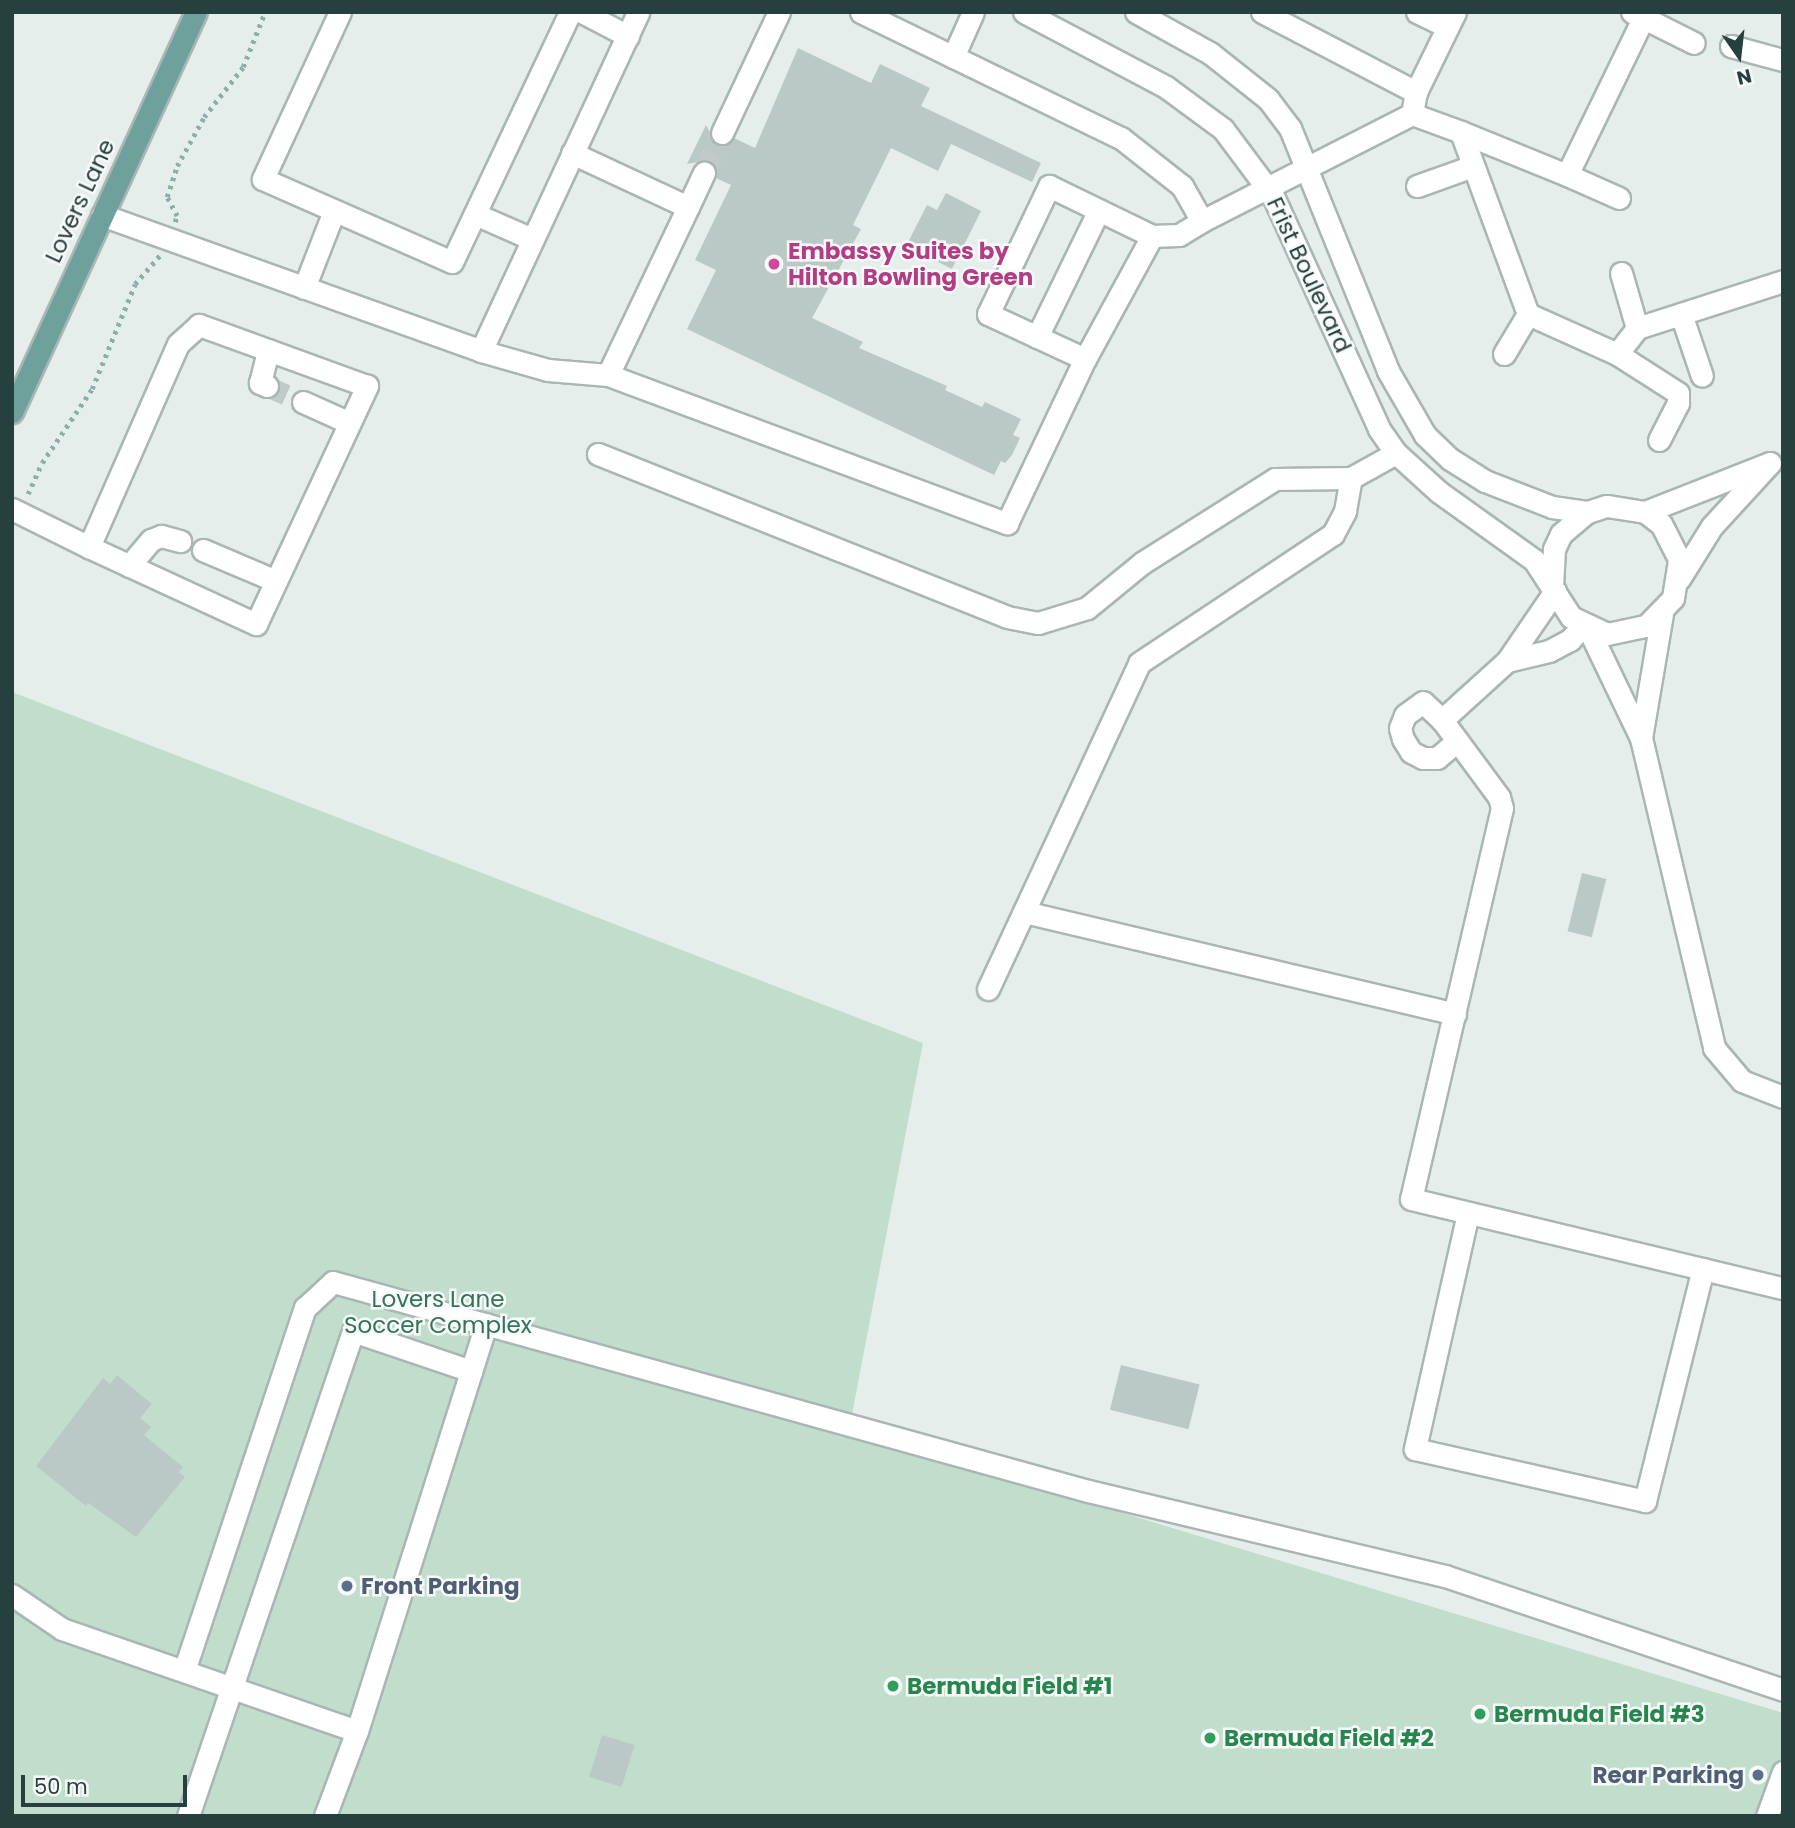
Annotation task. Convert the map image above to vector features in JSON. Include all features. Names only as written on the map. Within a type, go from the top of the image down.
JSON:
[{"type":"main road","name":"Lovers Lane","points":[[12,412],[196,12]]},
{"type":"street","points":[[340,12],[263,179],[452,262],[570,12]]},
{"type":"street","points":[[582,12],[628,36]]},
{"type":"street","points":[[481,351],[638,12]]},
{"type":"street","points":[[722,133],[779,12]]},
{"type":"street","points":[[860,12],[1121,138],[1182,186],[1202,221]]},
{"type":"street","points":[[953,57],[973,12]]},
{"type":"street","name":"Frist Boulevard","points":[[1024,12],[1202,111],[1223,129],[1268,188],[1379,429],[1396,453],[1439,492],[1534,561],[1571,617],[1586,627],[1640,738]]},
{"type":"street","name":"Frist Boulevard","points":[[1136,12],[1210,53],[1268,99],[1308,164],[1388,371],[1425,435],[1450,459],[1485,481],[1552,507],[1587,512],[1626,506],[1645,512]]},
{"type":"street","points":[[1262,12],[1416,92]]},
{"type":"street","points":[[1412,114],[1416,92],[1451,19],[1417,12]]},
{"type":"street","points":[[1567,175],[1641,14],[1695,44]]},
{"type":"street","points":[[1731,46],[1783,60]]},
{"type":"street","points":[[1084,359],[988,314],[1049,186],[1152,236],[1179,235],[1308,164],[1412,114],[1619,198]]},
{"type":"street","points":[[1461,132],[1528,314],[1617,354],[1678,393],[1678,403],[1659,440]]},
{"type":"street","points":[[572,153],[688,206]]},
{"type":"street","points":[[1417,186],[1473,166]]},
{"type":"street","points":[[608,375],[704,172]]},
{"type":"street","points":[[1037,338],[1099,210]]},
{"type":"street","points":[[304,288],[334,211]]},
{"type":"street","points":[[475,214],[533,239]]},
{"type":"street","points":[[102,215],[481,351],[548,370],[608,375],[1007,523],[1084,359],[1152,236]]},
{"type":"street","points":[[1621,272],[1637,328]]},
{"type":"street","points":[[1617,354],[1637,328],[1783,281]]},
{"type":"street","points":[[1504,354],[1528,314]]},
{"type":"street","points":[[1681,314],[1702,376]]},
{"type":"street","points":[[16,511],[89,547],[129,566],[256,624],[367,386],[199,325],[178,344],[89,547]]},
{"type":"street","points":[[267,386],[260,383],[268,350]]},
{"type":"street","points":[[303,402],[349,423]]},
{"type":"street","points":[[598,454],[1007,617],[1038,623],[1087,608],[1142,563],[1275,479],[1351,478],[1396,453]]},
{"type":"street","points":[[1679,579],[1672,540],[1645,512],[1776,460]]},
{"type":"street","points":[[1776,460],[1712,526],[1679,579],[1662,614],[1640,738],[1714,1048],[1742,1081],[1783,1097]]},
{"type":"street","points":[[988,989],[1139,663],[1333,534],[1345,510],[1351,478]]},
{"type":"street","points":[[1442,720],[1507,661],[1553,587],[1550,566],[1557,542],[1572,521],[1587,512]]},
{"type":"street","points":[[129,566],[151,540],[161,536],[180,541]]},
{"type":"street","points":[[203,550],[276,581]]},
{"type":"street","points":[[1507,661],[1549,651],[1570,640],[1586,627],[1627,633],[1662,614]]},
{"type":"street","points":[[1457,741],[1437,758],[1423,758],[1411,752],[1400,728],[1405,715],[1423,702],[1442,720],[1457,741],[1502,808],[1411,1199],[1783,1288]]},
{"type":"street","points":[[1024,912],[1455,1014]]},
{"type":"street","points":[[1468,1213],[1415,1449],[1644,1502],[1703,1269]]},
{"type":"street","points":[[184,1671],[305,1308],[332,1282],[1088,1491],[1445,1576],[1783,1690]]},
{"type":"street","points":[[325,1816],[357,1731],[486,1324]]},
{"type":"street","points":[[188,1816],[353,1331],[471,1371]]},
{"type":"street","points":[[12,1595],[62,1629],[357,1731]]},
{"type":"street","points":[[1767,1816],[1783,1772]]},
{"type":"path","points":[[16,511],[42,463],[92,389],[135,284],[157,261],[177,216],[167,197],[177,166],[204,117],[243,67],[265,12]]},
{"type":"green space","name":"Lovers Lane Soccer Complex","points":[[12,692],[923,1043],[849,1430],[1783,1713],[1783,1816],[12,1816]]},
{"type":"building","name":"Embassy Suites by Hilton Bowling Green","points":[[798,48],[871,83],[880,64],[930,88],[921,106],[1041,163],[1032,182],[951,144],[938,171],[891,148],[853,225],[861,229],[812,318],[863,342],[859,348],[947,386],[945,390],[982,407],[985,402],[1021,419],[1013,435],[1020,438],[1012,455],[1005,463],[1001,461],[994,475],[687,329],[716,270],[695,260],[731,185],[716,178],[717,170],[710,160],[687,164],[706,125],[717,145],[734,138],[755,148]]},
{"type":"building","points":[[946,193],[981,211],[952,269],[906,246],[927,205],[937,210]]},
{"type":"building","points":[[1582,873],[1606,879],[1592,937],[1567,931]]},
{"type":"building","points":[[1121,1365],[1200,1385],[1188,1429],[1110,1410]]},
{"type":"building","points":[[117,1375],[152,1404],[140,1418],[151,1427],[144,1435],[183,1467],[179,1472],[185,1477],[136,1537],[88,1503],[86,1506],[36,1466],[103,1378],[110,1384]]},
{"type":"building","points":[[602,1735],[635,1745],[622,1787],[589,1777]]},
{"type":"tunnel","points":[[704,172],[722,133]]},
{"type":"tunnel","points":[[267,386],[303,402]]},
{"type":"place","name":"Embassy Suites by Hilton Bowling Green","points":[[774,264]]},
{"type":"place","name":"Front Parking","points":[[347,1586]]},
{"type":"place","name":"Bermuda Field #1","points":[[893,1686]]},
{"type":"place","name":"Bermuda Field #3","points":[[1480,1714]]},
{"type":"place","name":"Bermuda Field #2","points":[[1210,1738]]},
{"type":"place","name":"Rear Parking","points":[[1758,1775]]}]
